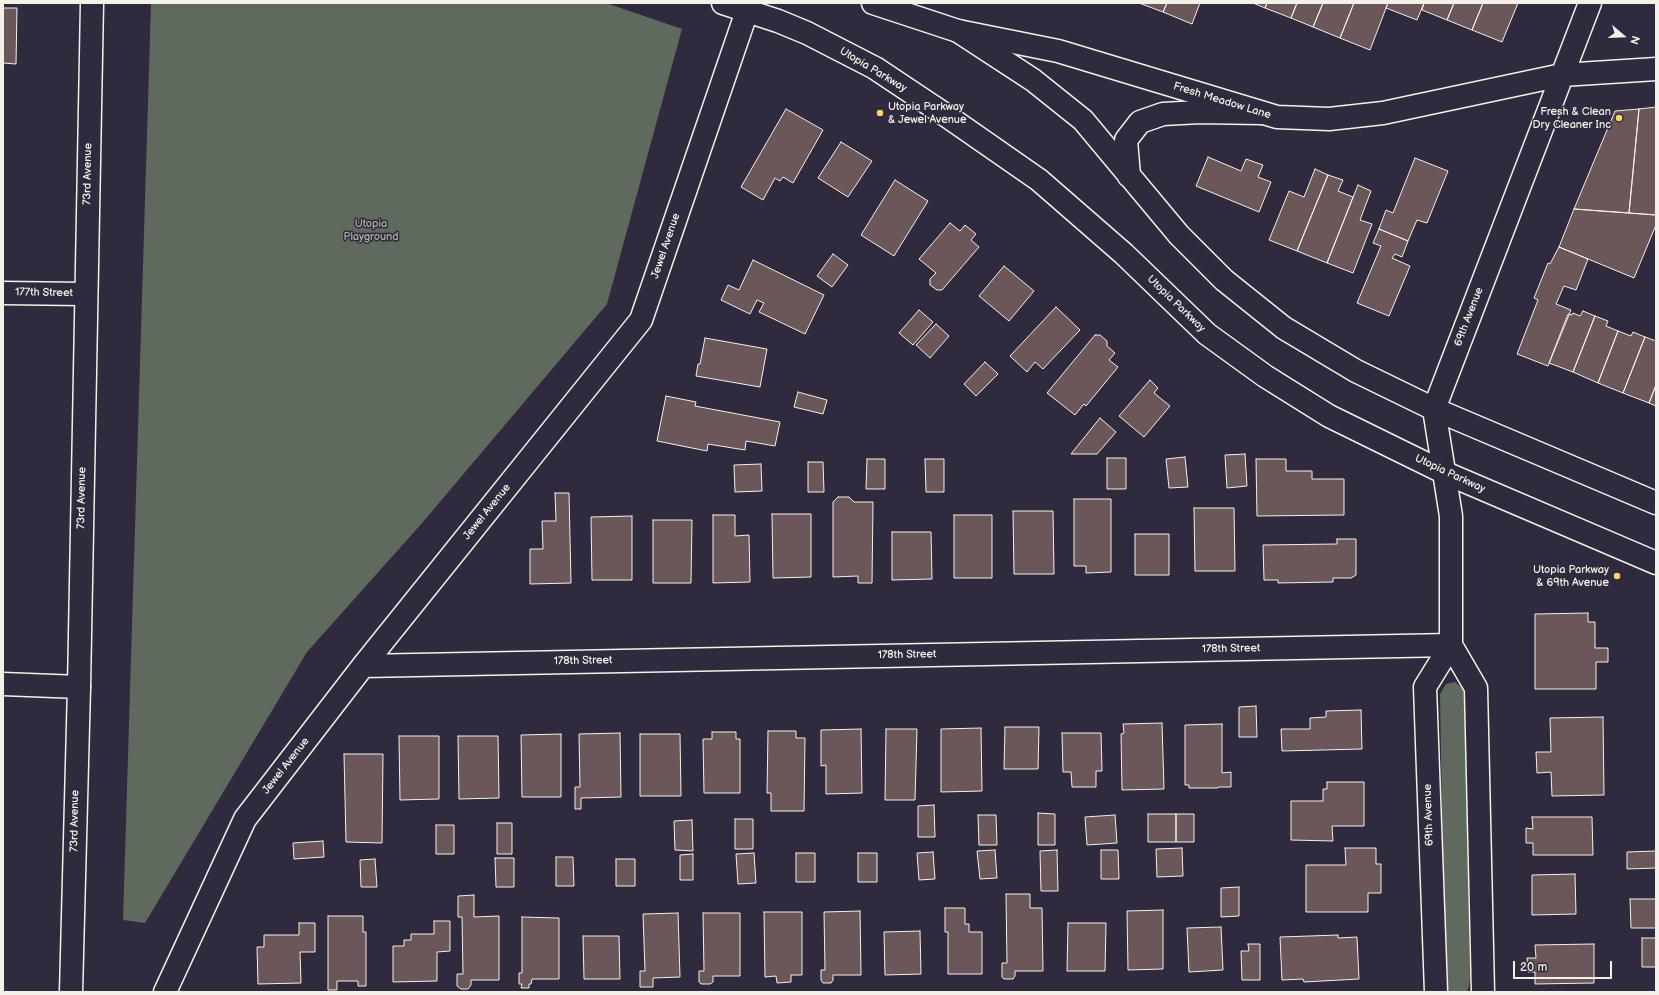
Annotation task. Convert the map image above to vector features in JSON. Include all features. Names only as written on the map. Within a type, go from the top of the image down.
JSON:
[{"type":"street","name":"73rd Avenue","points":[[71,992],[79,687],[85,294],[92,3]]},
{"type":"street","name":"Utopia Parkway","points":[[724,3],[749,7],[807,33],[875,68],[1039,180],[1124,254],[1207,334],[1265,376],[1329,416],[1443,472],[1656,563]]},
{"type":"street","points":[[873,3],[958,31],[1033,80],[1083,120],[1179,235],[1224,280],[1284,328],[1356,371],[1434,409],[1656,503]]},
{"type":"street","name":"69th Avenue","points":[[1436,992],[1425,687],[1451,645],[1451,516],[1434,409],[1590,3]]},
{"type":"street","name":"Jewel Avenue","points":[[165,992],[245,819],[364,666],[641,320],[749,7]]},
{"type":"street","name":"Fresh Meadow Lane","points":[[958,31],[1058,51],[1277,118],[1330,119],[1383,113],[1562,75],[1656,69]]},
{"type":"street","points":[[1129,176],[1126,140],[1140,122],[1163,114],[1200,112],[1261,113]]},
{"type":"street","name":"177th Street","points":[[3,293],[85,294]]},
{"type":"street","points":[[1451,645],[1476,688],[1483,992]]},
{"type":"street","name":"178th Street","points":[[364,666],[1451,645]]},
{"type":"street","points":[[3,684],[79,687]]},
{"type":"green space","name":"Utopia Playground","points":[[151,3],[606,3],[682,29],[607,304],[423,522],[307,652],[145,923],[123,920]]},
{"type":"green space","points":[[1455,682],[1463,689],[1465,696],[1470,980],[1468,990],[1465,992],[1449,992],[1445,986],[1440,694],[1446,684]]},
{"type":"building","points":[[1139,3],[1167,3],[1163,12]]},
{"type":"building","points":[[1167,3],[1200,3],[1192,24],[1163,12]]},
{"type":"building","points":[[1253,3],[1267,3],[1265,8]]},
{"type":"building","points":[[1267,3],[1297,3],[1291,18],[1265,8]]},
{"type":"building","points":[[1297,3],[1323,3],[1313,27],[1291,18]]},
{"type":"building","points":[[1323,3],[1354,3],[1340,38],[1313,27]]},
{"type":"building","points":[[1354,3],[1388,3],[1370,50],[1340,38]]},
{"type":"building","points":[[1388,3],[1424,3],[1417,20],[1386,8]]},
{"type":"building","points":[[1424,3],[1454,3],[1447,20],[1422,10]]},
{"type":"building","points":[[1454,3],[1483,3],[1472,30],[1447,20]]},
{"type":"building","points":[[1483,3],[1518,3],[1502,42],[1472,30]]},
{"type":"building","points":[[3,8],[17,8],[16,64],[3,63]]},
{"type":"building","points":[[1656,107],[1656,215],[1629,213],[1639,109]]},
{"type":"building","points":[[786,109],[823,130],[793,183],[783,177],[780,181],[775,178],[763,200],[741,187]]},
{"type":"building","points":[[1639,109],[1629,213],[1574,209],[1615,111]]},
{"type":"building","points":[[841,142],[872,161],[848,197],[818,178]]},
{"type":"building","points":[[1208,157],[1241,171],[1246,159],[1263,165],[1258,177],[1271,182],[1259,212],[1196,186]]},
{"type":"building","points":[[1415,158],[1448,171],[1427,223],[1417,220],[1408,241],[1379,229],[1386,210],[1393,213]]},
{"type":"building","points":[[1315,169],[1328,175],[1297,251],[1269,240],[1289,191],[1304,197]]},
{"type":"building","points":[[1328,175],[1343,180],[1338,191],[1353,197],[1327,263],[1297,251]]},
{"type":"building","points":[[895,180],[928,201],[894,256],[861,235]]},
{"type":"building","points":[[1358,185],[1371,191],[1360,220],[1372,224],[1353,273],[1327,263]]},
{"type":"building","points":[[1574,209],[1656,215],[1656,225],[1634,278],[1559,247]]},
{"type":"building","points":[[950,223],[960,231],[965,225],[976,234],[971,240],[979,247],[942,290],[937,290],[930,285],[930,279],[936,273],[919,259]]},
{"type":"building","points":[[1379,229],[1408,241],[1402,257],[1395,254],[1392,258],[1410,266],[1389,316],[1357,303],[1381,246],[1373,243]]},
{"type":"building","points":[[1559,247],[1588,259],[1576,290],[1564,286],[1556,304],[1571,310],[1548,366],[1517,354],[1538,300],[1534,298],[1548,263],[1550,264]]},
{"type":"building","points":[[833,254],[848,265],[832,287],[817,276]]},
{"type":"building","points":[[753,260],[824,295],[805,334],[759,312],[764,303],[757,300],[750,314],[721,300],[728,285],[739,290]]},
{"type":"building","points":[[1004,266],[1034,291],[1009,321],[979,296]]},
{"type":"building","points":[[1056,307],[1080,330],[1043,369],[1035,362],[1027,372],[1010,356]]},
{"type":"building","points":[[919,310],[933,322],[913,345],[899,333]]},
{"type":"building","points":[[1583,311],[1595,316],[1573,372],[1549,363],[1568,314],[1572,315],[1573,313],[1580,316]]},
{"type":"building","points":[[1595,316],[1608,321],[1606,326],[1618,331],[1598,383],[1573,372]]},
{"type":"building","points":[[936,324],[949,336],[930,358],[916,345]]},
{"type":"building","points":[[1618,331],[1631,336],[1633,332],[1645,337],[1623,393],[1598,383]]},
{"type":"building","points":[[1095,335],[1100,335],[1107,341],[1107,346],[1115,353],[1109,360],[1118,367],[1086,406],[1084,404],[1075,415],[1047,393]]},
{"type":"building","points":[[1645,337],[1656,341],[1656,385],[1649,403],[1623,393]]},
{"type":"building","points":[[705,338],[767,349],[760,387],[696,376]]},
{"type":"building","points":[[985,362],[998,374],[976,396],[964,384]]},
{"type":"building","points":[[1150,380],[1158,388],[1154,393],[1170,406],[1144,437],[1119,416]]},
{"type":"building","points":[[1656,385],[1656,406],[1649,403]]},
{"type":"building","points":[[798,392],[827,400],[823,414],[794,407]]},
{"type":"building","points":[[666,396],[696,402],[695,406],[780,422],[775,446],[746,441],[745,450],[708,444],[707,451],[657,441]]},
{"type":"building","points":[[1100,418],[1116,432],[1097,454],[1071,454]]},
{"type":"building","points":[[1245,454],[1247,486],[1227,488],[1225,455]]},
{"type":"building","points":[[1185,457],[1188,487],[1169,488],[1166,459]]},
{"type":"building","points":[[1107,458],[1126,458],[1126,489],[1107,489]]},
{"type":"building","points":[[867,459],[885,459],[885,489],[866,489]]},
{"type":"building","points":[[925,459],[944,459],[944,492],[926,492]]},
{"type":"building","points":[[1256,459],[1286,459],[1286,471],[1312,471],[1312,479],[1344,479],[1344,515],[1257,516]]},
{"type":"building","points":[[808,462],[823,462],[824,492],[808,492]]},
{"type":"building","points":[[761,464],[762,491],[735,492],[734,465]]},
{"type":"building","points":[[555,493],[569,493],[571,583],[530,584],[530,549],[543,549],[542,521],[556,521]]},
{"type":"building","points":[[838,497],[849,497],[854,502],[873,502],[872,583],[858,583],[858,576],[833,577],[833,502]]},
{"type":"building","points":[[1074,499],[1111,499],[1111,572],[1086,573],[1086,566],[1074,566]]},
{"type":"building","points":[[1194,508],[1234,508],[1235,571],[1195,571]]},
{"type":"building","points":[[1013,511],[1053,511],[1054,574],[1014,574]]},
{"type":"building","points":[[772,514],[811,514],[811,577],[773,578]]},
{"type":"building","points":[[713,515],[735,515],[735,536],[749,535],[750,582],[713,583]]},
{"type":"building","points":[[954,515],[992,515],[992,578],[954,578]]},
{"type":"building","points":[[632,516],[632,580],[592,580],[591,517]]},
{"type":"building","points":[[653,520],[692,520],[691,583],[653,583]]},
{"type":"building","points":[[892,532],[931,532],[932,579],[892,580]]},
{"type":"building","points":[[1135,534],[1169,534],[1169,575],[1135,575]]},
{"type":"building","points":[[1337,539],[1356,539],[1356,575],[1351,578],[1333,578],[1333,582],[1278,583],[1278,580],[1264,580],[1263,545],[1337,544]]},
{"type":"building","points":[[1588,613],[1588,622],[1595,622],[1595,648],[1608,648],[1608,662],[1596,662],[1596,689],[1535,689],[1535,614]]},
{"type":"building","points":[[1256,706],[1257,737],[1239,737],[1239,707]]},
{"type":"building","points":[[1361,710],[1362,749],[1282,751],[1281,729],[1310,729],[1310,718],[1326,717],[1326,711]]},
{"type":"building","points":[[1603,717],[1604,795],[1552,796],[1551,772],[1537,773],[1536,752],[1551,752],[1550,718]]},
{"type":"building","points":[[1162,723],[1164,789],[1122,790],[1121,734],[1124,733],[1123,724]]},
{"type":"building","points":[[1222,724],[1222,773],[1231,772],[1231,787],[1189,788],[1189,785],[1185,785],[1185,725]]},
{"type":"building","points":[[1005,727],[1039,727],[1038,769],[1004,769]]},
{"type":"building","points":[[981,728],[982,791],[941,792],[941,729]]},
{"type":"building","points":[[861,729],[862,793],[826,794],[826,765],[821,766],[821,730]]},
{"type":"building","points":[[886,729],[917,729],[915,800],[885,800]]},
{"type":"building","points":[[768,731],[796,731],[796,738],[805,738],[804,811],[771,811],[771,793],[767,793]]},
{"type":"building","points":[[712,732],[736,732],[736,739],[740,739],[740,793],[704,793],[703,739],[712,739]]},
{"type":"building","points":[[620,733],[621,797],[581,798],[581,809],[575,809],[575,787],[580,787],[579,734]]},
{"type":"building","points":[[1062,733],[1101,733],[1102,771],[1096,771],[1096,787],[1072,787],[1071,772],[1063,772]]},
{"type":"building","points":[[561,734],[561,797],[522,797],[521,735]]},
{"type":"building","points":[[640,734],[680,734],[681,796],[640,796]]},
{"type":"building","points":[[399,736],[439,736],[439,799],[400,800]]},
{"type":"building","points":[[458,736],[498,736],[499,798],[459,799]]},
{"type":"building","points":[[344,754],[383,754],[382,843],[346,842]]},
{"type":"building","points":[[1327,782],[1364,782],[1364,826],[1332,826],[1333,841],[1291,840],[1291,801],[1323,801],[1323,789],[1327,789]]},
{"type":"building","points":[[934,805],[935,837],[918,837],[918,806]]},
{"type":"building","points":[[1038,813],[1055,814],[1055,845],[1038,845]]},
{"type":"building","points":[[1148,814],[1176,814],[1176,842],[1148,842]]},
{"type":"building","points":[[1176,814],[1194,814],[1194,842],[1176,842]]},
{"type":"building","points":[[978,815],[996,815],[997,845],[979,845]]},
{"type":"building","points":[[1115,815],[1117,843],[1087,845],[1085,817]]},
{"type":"building","points":[[1532,817],[1592,817],[1593,855],[1533,855],[1533,843],[1526,843],[1526,828],[1533,829]]},
{"type":"building","points":[[735,819],[753,819],[753,849],[735,849]]},
{"type":"building","points":[[692,820],[693,851],[675,850],[674,821]]},
{"type":"building","points":[[497,823],[512,823],[512,854],[497,854]]},
{"type":"building","points":[[436,825],[454,825],[454,854],[436,854]]},
{"type":"building","points":[[323,841],[324,857],[294,859],[293,843]]},
{"type":"building","points":[[1182,848],[1183,876],[1157,877],[1156,849]]},
{"type":"building","points":[[1345,848],[1376,848],[1376,864],[1381,864],[1381,893],[1368,893],[1368,912],[1306,912],[1306,865],[1346,865]]},
{"type":"building","points":[[995,850],[997,878],[980,879],[977,851]]},
{"type":"building","points":[[1057,850],[1058,891],[1041,891],[1040,851]]},
{"type":"building","points":[[1101,850],[1118,850],[1119,879],[1101,879]]},
{"type":"building","points":[[1656,851],[1656,868],[1627,869],[1627,852]]},
{"type":"building","points":[[933,852],[935,879],[919,880],[917,853]]},
{"type":"building","points":[[754,853],[756,883],[738,884],[736,854]]},
{"type":"building","points":[[796,853],[815,853],[815,882],[796,882]]},
{"type":"building","points":[[858,853],[877,853],[877,882],[858,882]]},
{"type":"building","points":[[693,854],[693,880],[680,880],[680,855]]},
{"type":"building","points":[[556,857],[573,857],[574,886],[556,886]]},
{"type":"building","points":[[495,858],[514,858],[514,887],[496,887]]},
{"type":"building","points":[[375,859],[377,887],[361,887],[360,860]]},
{"type":"building","points":[[616,859],[635,859],[635,886],[616,886]]},
{"type":"building","points":[[1575,874],[1576,914],[1532,915],[1532,875]]},
{"type":"building","points":[[1239,887],[1239,916],[1221,917],[1221,888]]},
{"type":"building","points":[[1006,894],[1030,894],[1030,908],[1042,908],[1043,971],[1015,971],[1015,976],[1013,979],[1004,979],[1002,977],[1002,963],[1007,963]]},
{"type":"building","points":[[474,895],[474,917],[499,916],[499,980],[471,980],[471,985],[468,989],[461,989],[457,986],[457,974],[463,974],[462,917],[458,917],[458,896]]},
{"type":"building","points":[[1630,899],[1656,899],[1656,928],[1631,928]]},
{"type":"building","points":[[945,908],[965,908],[965,924],[969,924],[969,932],[982,932],[982,974],[948,974],[948,932],[945,932]]},
{"type":"building","points":[[1163,910],[1163,969],[1128,970],[1127,911]]},
{"type":"building","points":[[860,911],[861,975],[833,975],[833,980],[831,983],[823,983],[821,980],[821,970],[825,970],[824,912]]},
{"type":"building","points":[[764,912],[802,912],[802,975],[791,975],[791,982],[777,983],[776,976],[765,977]]},
{"type":"building","points":[[678,913],[680,977],[653,978],[653,987],[640,987],[640,971],[645,971],[643,914]]},
{"type":"building","points":[[703,913],[740,913],[740,976],[713,976],[713,982],[710,984],[701,984],[699,982],[699,971],[704,971]]},
{"type":"building","points":[[328,916],[363,916],[363,932],[366,932],[366,986],[358,986],[358,981],[337,981],[337,990],[328,990]]},
{"type":"building","points":[[522,917],[559,918],[559,979],[532,979],[531,984],[529,984],[529,988],[521,988],[522,984],[519,984],[519,973],[522,973]]},
{"type":"building","points":[[434,921],[450,921],[450,951],[437,952],[437,981],[393,982],[393,946],[404,946],[404,940],[411,940],[411,934],[434,934]]},
{"type":"building","points":[[299,923],[315,923],[315,952],[300,952],[301,983],[258,984],[257,947],[264,947],[264,935],[299,935]]},
{"type":"building","points":[[1068,923],[1106,923],[1105,971],[1067,971]]},
{"type":"building","points":[[1221,927],[1223,970],[1189,972],[1187,928]]},
{"type":"building","points":[[920,931],[921,974],[885,975],[884,932]]},
{"type":"building","points":[[1338,935],[1338,938],[1357,937],[1359,979],[1304,982],[1303,979],[1282,980],[1280,937]]},
{"type":"building","points":[[583,936],[619,936],[620,979],[584,979]]},
{"type":"building","points":[[1642,938],[1656,938],[1656,967],[1642,967]]},
{"type":"building","points":[[1248,944],[1260,944],[1260,980],[1242,980],[1241,951],[1249,951]]},
{"type":"building","points":[[1594,944],[1594,983],[1535,984],[1535,972],[1528,972],[1527,958],[1536,958],[1535,945]]},
{"type":"place","name":"Utopia Parkway & Jewel Avenue","points":[[880,113]]},
{"type":"place","name":"Fresh & Clean Dry Cleaner Inc","points":[[1619,118]]},
{"type":"place","name":"Utopia Parkway & 69th Avenue","points":[[1617,576]]}]
